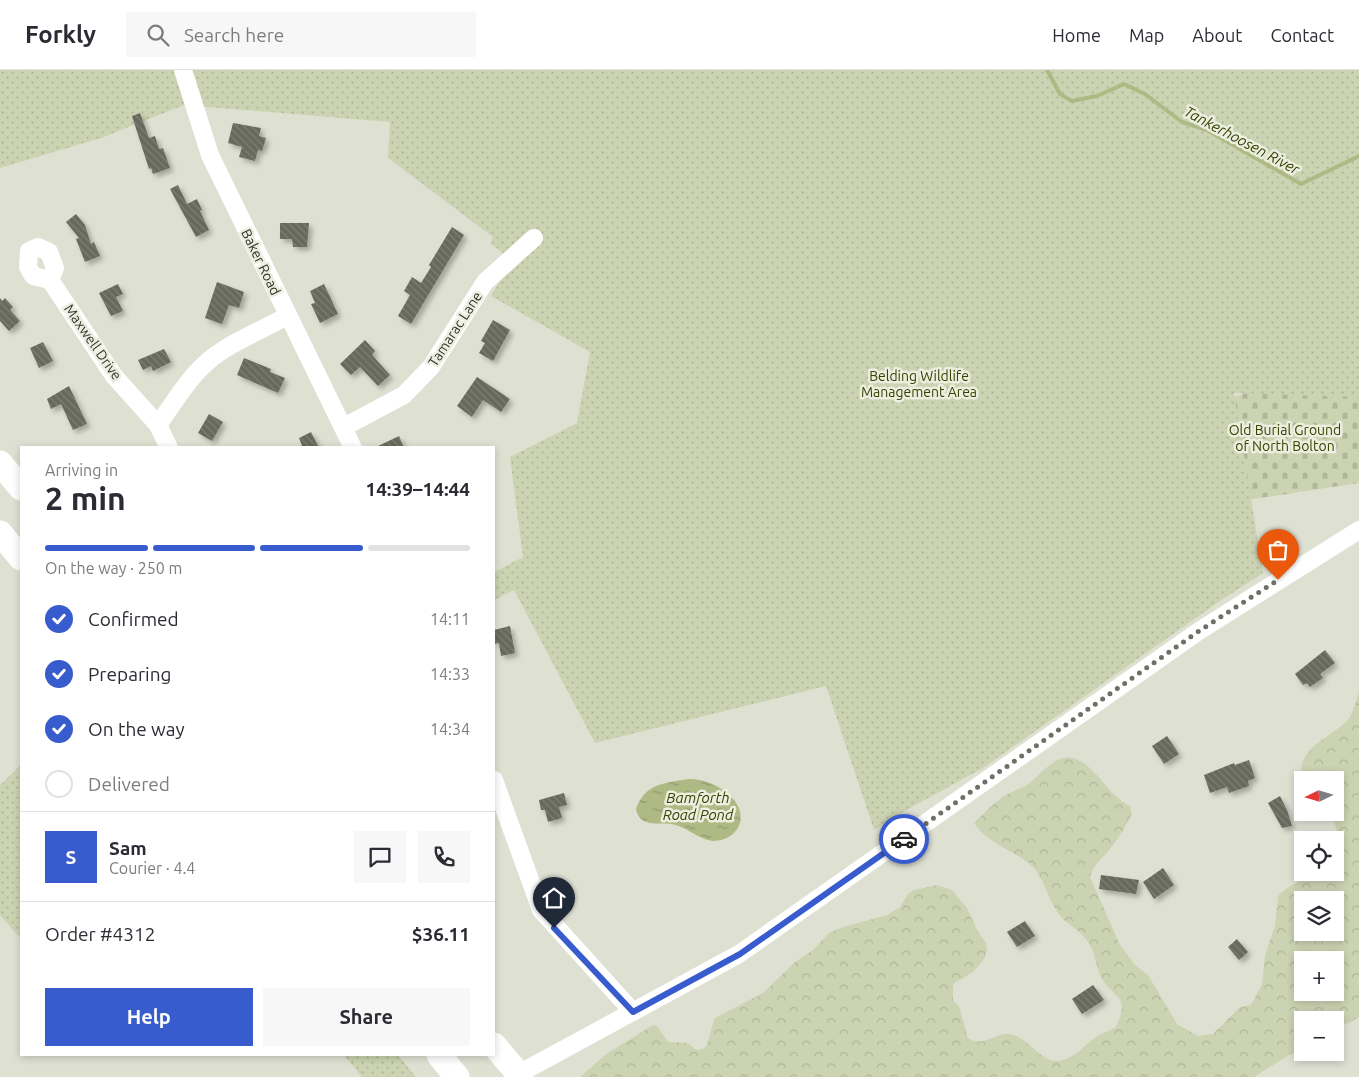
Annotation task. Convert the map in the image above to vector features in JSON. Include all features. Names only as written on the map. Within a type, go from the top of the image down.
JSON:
[{"type":"highway","points":[[0,463],[20,487]]},
{"type":"highway","points":[[0,533],[20,557]]},
{"type":"highway","points":[[495,1046],[521,1077]]},
{"type":"highway","points":[[440,1056],[457,1077]]},
{"type":"street","name":"Baker Road","points":[[183,70],[210,155],[352,446]]},
{"type":"street","name":"Tamarac Lane","points":[[344,427],[404,395],[431,367],[486,282],[534,238]]},
{"type":"street","name":"Maxwell Drive","points":[[50,280],[114,376],[158,425],[168,446]]},
{"type":"street","points":[[158,425],[188,382],[206,363],[287,316]]},
{"type":"street","points":[[513,1077],[740,954],[1199,631],[1359,530]]},
{"type":"street","points":[[495,783],[541,910],[554,928],[633,1012]]},
{"type":"green space","name":"Belding Wildlife Management Area","points":[[0,70],[1359,70],[1359,397],[1234,393],[1263,573],[1217,603],[983,768],[890,819],[874,830],[826,686],[595,743],[514,590],[495,600],[495,571],[523,557],[510,457],[577,423],[590,352],[491,296],[512,260],[491,244],[493,237],[388,158],[390,122],[184,105],[101,138],[0,168]]},
{"type":"green space","name":"Old Burial Ground of North Bolton","points":[[1359,377],[1359,483],[1240,501],[1230,399],[1260,387]]},
{"type":"green space","points":[[1359,690],[1359,1017],[1344,1024],[1344,1011],[1294,1011],[1294,1052],[1254,1077],[580,1077],[605,1055],[653,1025],[657,1026],[668,1042],[687,1043],[697,1050],[704,1049],[715,1018],[763,993],[794,963],[813,950],[829,933],[843,927],[887,915],[900,907],[908,894],[914,890],[937,885],[952,890],[967,908],[977,930],[986,943],[987,951],[984,959],[973,972],[953,984],[953,1000],[959,1006],[968,1038],[982,1041],[1005,1034],[1013,1035],[1048,1059],[1055,1061],[1063,1060],[1072,1056],[1097,1036],[1116,1027],[1122,1008],[1121,1002],[1100,975],[1089,943],[1083,935],[1059,915],[1042,881],[1032,866],[993,842],[974,823],[999,800],[1026,786],[1058,760],[1066,758],[1073,758],[1089,767],[1116,797],[1130,806],[1132,814],[1120,836],[1096,865],[1090,877],[1120,945],[1135,965],[1148,975],[1177,1024],[1198,1036],[1213,1034],[1240,1007],[1251,1005],[1262,985],[1265,955],[1275,926],[1278,896],[1290,886],[1301,881],[1344,881],[1344,831],[1337,831],[1333,821],[1344,821],[1344,771],[1302,771],[1303,762],[1307,754],[1314,746],[1346,722],[1353,711]]},
{"type":"green space","points":[[20,766],[20,938],[0,915],[0,785]]},
{"type":"green space","points":[[345,1056],[399,1056],[416,1077],[362,1077]]},
{"type":"water","name":"Bamforth Road Pond","points":[[689,779],[701,780],[724,790],[738,806],[741,820],[739,827],[729,837],[714,841],[704,839],[677,825],[650,823],[641,819],[638,815],[636,809],[640,800],[650,789],[664,783]]},
{"type":"building","points":[[140,113],[149,138],[155,136],[159,149],[163,148],[170,168],[153,174],[151,168],[149,169],[132,116]]},
{"type":"building","points":[[233,123],[261,128],[259,136],[266,138],[262,151],[258,150],[255,161],[239,157],[242,147],[228,143]]},
{"type":"building","points":[[178,185],[187,204],[197,199],[202,210],[200,211],[209,230],[196,237],[170,189]]},
{"type":"building","points":[[76,214],[85,225],[91,244],[94,242],[100,256],[85,262],[76,239],[79,238],[66,222]]},
{"type":"building","points":[[280,223],[309,223],[307,247],[293,247],[292,239],[280,239]]},
{"type":"building","points":[[452,227],[464,235],[411,324],[398,316],[410,295],[404,291],[412,277],[421,283],[431,267],[429,265]]},
{"type":"building","points":[[217,282],[244,292],[239,308],[229,305],[222,324],[205,318]]},
{"type":"building","points":[[118,284],[123,294],[116,297],[123,311],[111,316],[99,293]]},
{"type":"building","points":[[324,284],[338,314],[320,323],[311,304],[315,303],[310,291]]},
{"type":"building","points":[[0,298],[2,301],[5,298],[13,307],[10,310],[20,321],[9,331],[0,321]]},
{"type":"building","points":[[493,320],[510,330],[493,361],[479,353],[485,343],[481,341]]},
{"type":"building","points":[[365,340],[375,351],[372,355],[390,375],[378,386],[360,367],[351,375],[340,364]]},
{"type":"building","points":[[43,342],[53,361],[39,368],[30,348]]},
{"type":"building","points":[[164,349],[171,362],[153,371],[151,366],[143,370],[138,360]]},
{"type":"building","points":[[244,358],[271,369],[270,372],[285,378],[278,393],[237,375]]},
{"type":"building","points":[[477,377],[510,399],[501,412],[483,400],[472,417],[457,406]]},
{"type":"building","points":[[69,386],[87,424],[73,430],[61,404],[51,409],[47,399]]},
{"type":"building","points":[[209,414],[223,422],[212,441],[198,433]]},
{"type":"building","points":[[311,432],[318,446],[302,446],[299,438]]},
{"type":"building","points":[[399,436],[403,446],[378,446]]},
{"type":"building","points":[[510,626],[515,653],[501,656],[499,643],[495,644],[495,630]]},
{"type":"building","points":[[1325,650],[1335,663],[1320,674],[1323,678],[1310,687],[1307,683],[1303,685],[1295,674]]},
{"type":"building","points":[[1167,736],[1179,754],[1164,764],[1152,746]]},
{"type":"building","points":[[1249,760],[1255,778],[1248,781],[1249,786],[1229,793],[1227,787],[1210,793],[1204,775],[1234,763],[1235,765]]},
{"type":"building","points":[[564,793],[567,805],[559,807],[562,818],[548,822],[545,810],[541,810],[539,800]]},
{"type":"building","points":[[1280,796],[1292,826],[1282,828],[1268,803]]},
{"type":"building","points":[[1163,868],[1174,885],[1154,899],[1143,882]]},
{"type":"building","points":[[1101,875],[1139,880],[1136,894],[1099,889]]},
{"type":"building","points":[[1025,921],[1035,936],[1017,947],[1007,932]]},
{"type":"building","points":[[1237,939],[1248,952],[1239,960],[1228,947]]},
{"type":"building","points":[[1093,985],[1104,1000],[1082,1014],[1072,999]]},
{"type":"waterway","name":"Tankerhoosen River","points":[[1047,70],[1060,94],[1072,101],[1097,96],[1124,84],[1145,94],[1182,122],[1207,130],[1301,184],[1359,156]]},
{"type":"way so far","points":[[904,839],[1199,631],[1278,580]]},
{"type":"route","points":[[554,928],[633,1012],[740,954],[904,839]]}]
